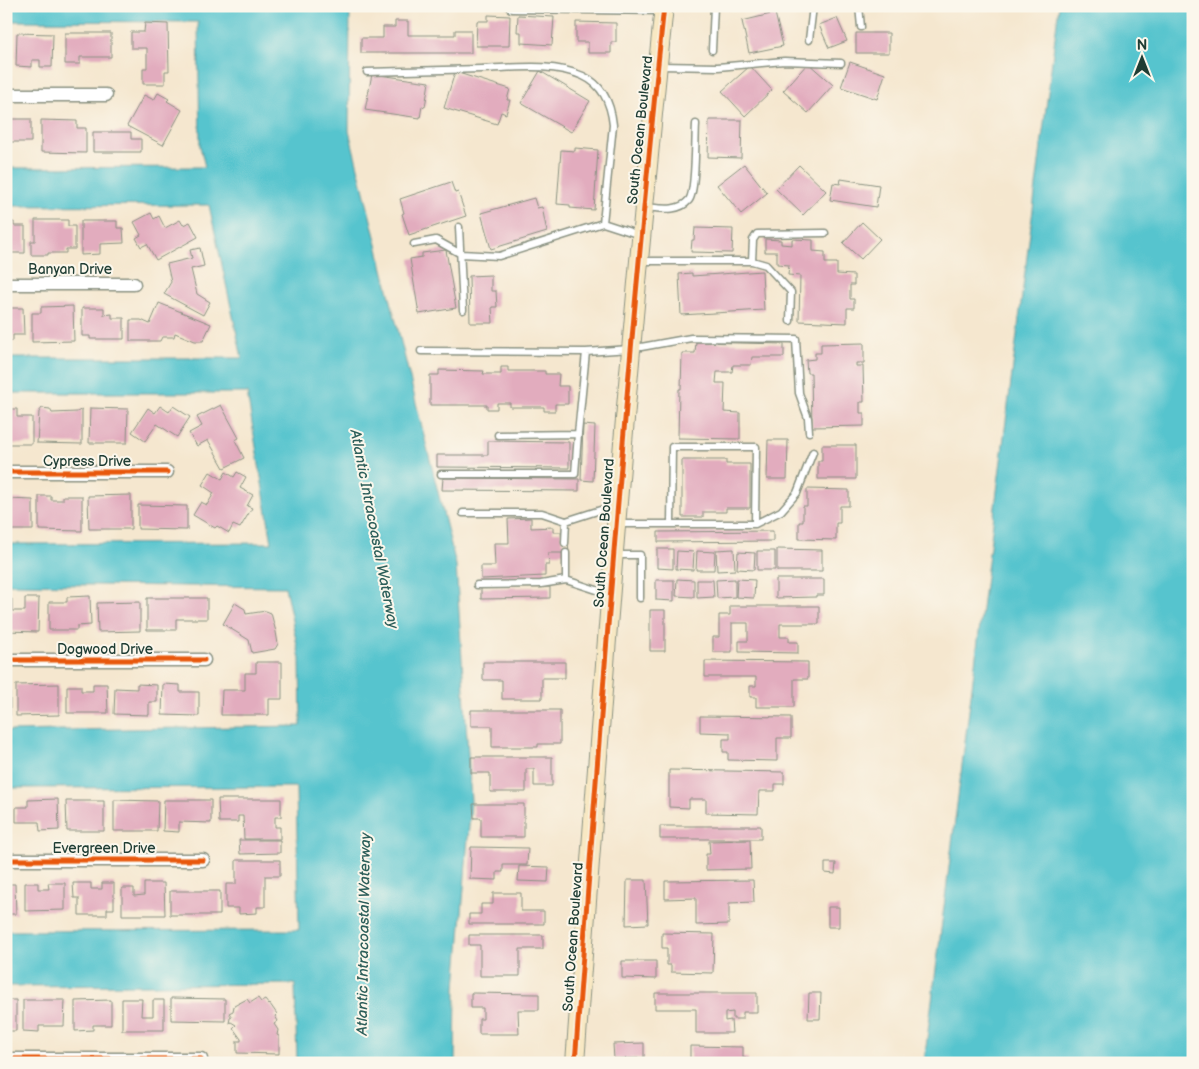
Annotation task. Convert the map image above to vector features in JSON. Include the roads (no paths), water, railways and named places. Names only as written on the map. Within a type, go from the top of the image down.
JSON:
[{"type":"main road","name":"South Ocean Boulevard","points":[[575,1063],[630,349],[664,7]]},
{"type":"street","points":[[512,6],[664,7]]},
{"type":"street","points":[[6,95],[106,95]]},
{"type":"street","name":"Banyan Drive","points":[[6,284],[134,284]]},
{"type":"street","name":"Cypress Drive","points":[[6,472],[167,472]]},
{"type":"street","name":"Dogwood Drive","points":[[6,660],[204,660]]},
{"type":"street","name":"Evergreen Drive","points":[[6,860],[203,860]]},
{"type":"street","points":[[6,1060],[201,1059]]},
{"type":"lane","points":[[712,50],[714,6]]},
{"type":"lane","points":[[731,6],[736,6]]},
{"type":"lane","points":[[809,40],[813,6]]},
{"type":"lane","points":[[859,6],[861,27]]},
{"type":"lane","points":[[658,66],[718,67],[784,62],[841,63]]},
{"type":"lane","points":[[367,72],[550,67],[583,76],[596,84],[612,110],[613,125],[603,223]]},
{"type":"lane","points":[[643,207],[677,208],[689,200],[693,187],[696,124]]},
{"type":"lane","points":[[414,244],[436,240],[461,254],[499,256],[603,223],[640,235]]},
{"type":"lane","points":[[459,226],[463,310]]},
{"type":"lane","points":[[752,261],[753,240],[757,234],[825,233]]},
{"type":"lane","points":[[638,261],[752,261],[766,264],[791,292],[790,321]]},
{"type":"lane","points":[[421,351],[586,352],[630,349],[691,338],[796,340],[799,393],[808,418],[810,432]]},
{"type":"lane","points":[[441,474],[575,474],[586,352]]},
{"type":"lane","points":[[498,435],[578,434]]},
{"type":"lane","points":[[671,524],[672,447],[756,447],[755,524]]},
{"type":"lane","points":[[616,524],[755,524],[781,512],[797,493],[813,452]]},
{"type":"lane","points":[[462,513],[542,513],[566,521],[617,505]]},
{"type":"lane","points":[[565,543],[566,521]]},
{"type":"lane","points":[[566,553],[566,580]]},
{"type":"lane","points":[[613,555],[640,555],[640,598]]},
{"type":"lane","points":[[477,585],[541,584],[566,580],[610,594]]},
{"type":"water","name":"Atlantic Intracoastal Waterway","points":[[6,6],[350,6],[349,131],[456,565],[471,801],[456,987],[455,1063],[297,1063],[295,984],[6,986],[6,931],[299,930],[296,787],[6,788],[6,731],[301,726],[300,659],[285,587],[6,584],[6,544],[272,543],[247,393],[6,393],[6,358],[242,358],[209,205],[6,206],[6,168],[205,167],[200,146],[198,22],[6,21]]},
{"type":"water","points":[[1059,6],[1193,6],[1193,1063],[924,1063]]}]
